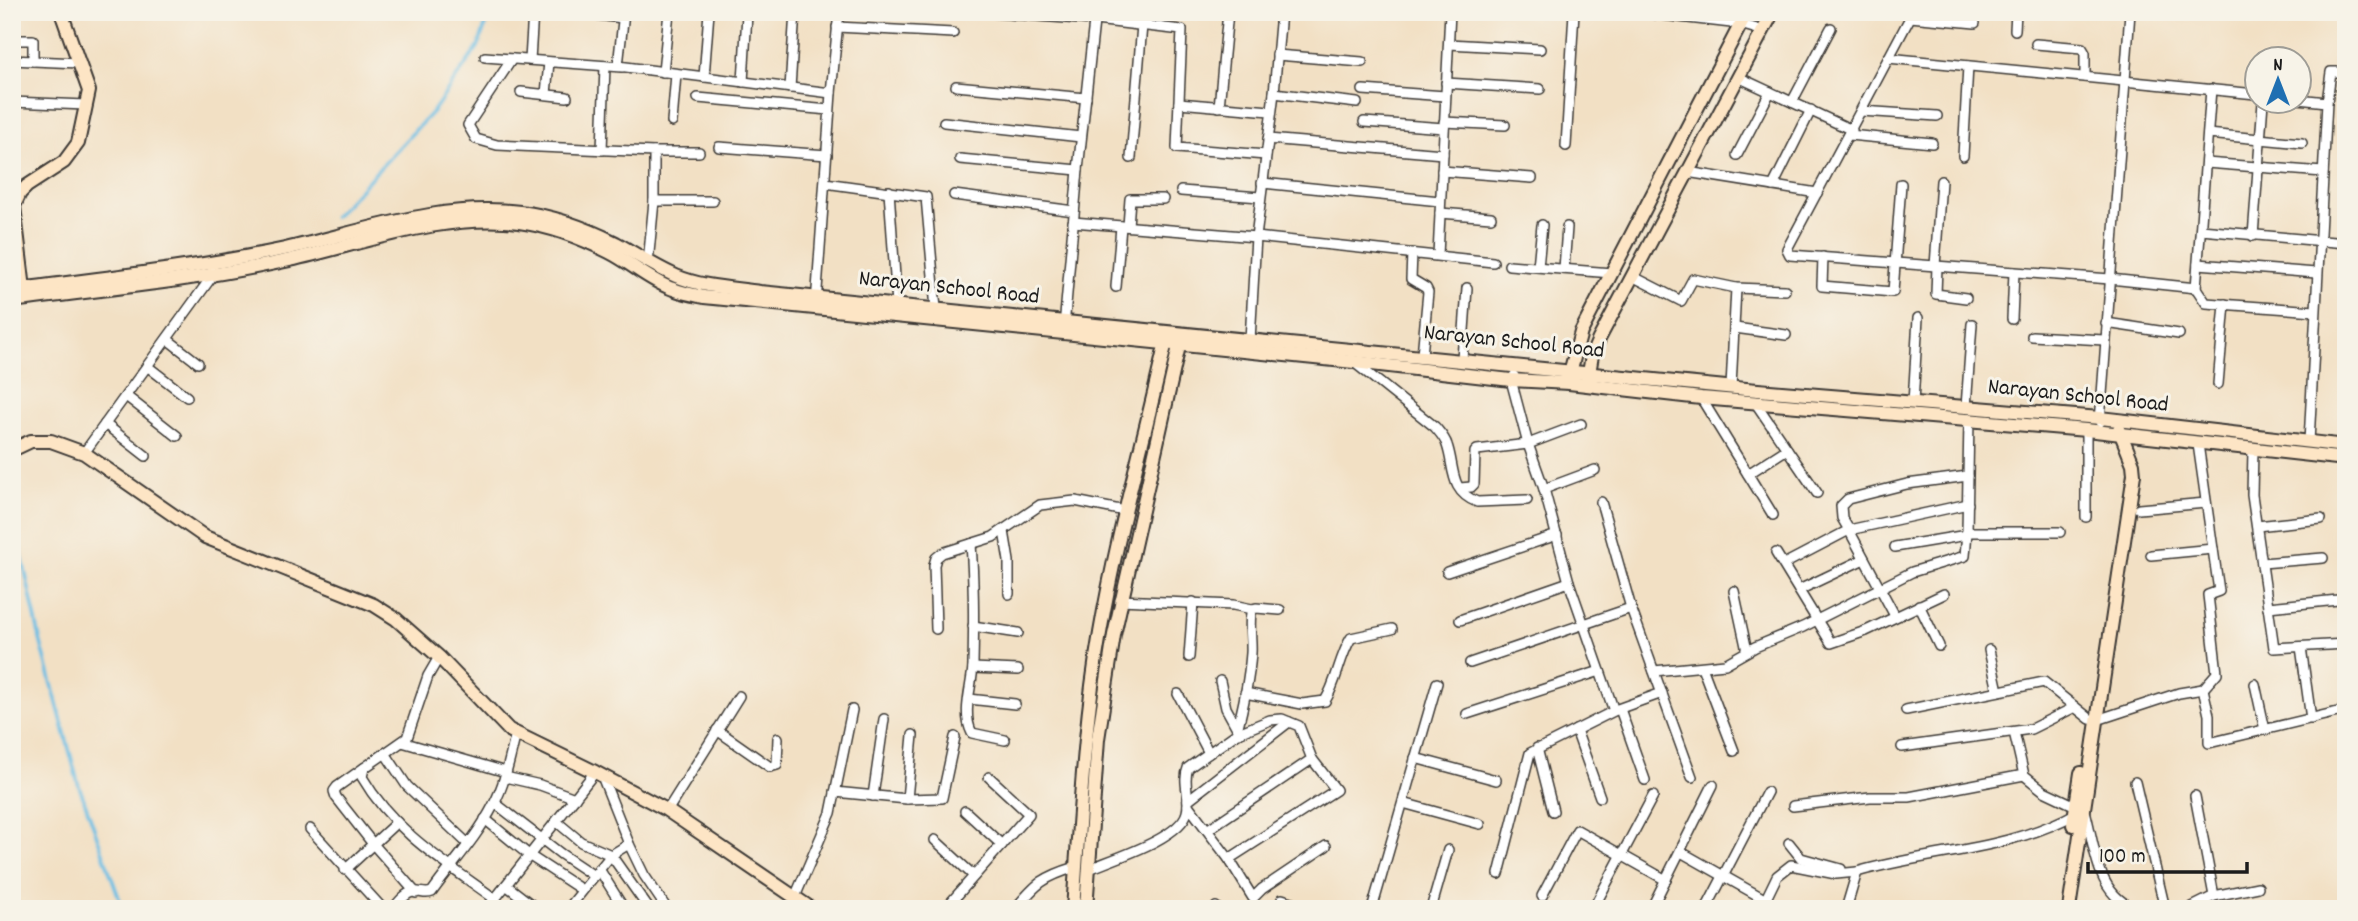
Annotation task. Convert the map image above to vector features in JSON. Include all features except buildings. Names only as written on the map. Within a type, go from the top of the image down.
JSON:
[{"type":"street","points":[[61,12],[89,92],[78,143],[64,162],[27,186],[20,193],[15,206],[18,289],[290,260],[429,226],[460,222],[519,222],[543,227],[599,248],[675,283]]},
{"type":"street","points":[[530,60],[533,12]]},
{"type":"street","points":[[572,12],[624,15],[618,66],[831,93]]},
{"type":"street","points":[[663,72],[668,12]]},
{"type":"street","points":[[704,77],[709,12]]},
{"type":"street","points":[[790,88],[795,12]]},
{"type":"street","points":[[839,12],[817,303],[1174,338],[1511,380],[1569,376],[1701,398],[1968,413],[2086,430],[2100,425],[2130,12]]},
{"type":"street","points":[[980,12],[1095,16],[1182,30],[1177,148],[1266,155]]},
{"type":"street","points":[[1219,107],[1228,12]]},
{"type":"street","points":[[1250,340],[1256,237],[1274,93],[1280,12]]},
{"type":"street","points":[[1438,255],[1450,12]]},
{"type":"street","points":[[1566,146],[1574,12]]},
{"type":"street","points":[[1636,12],[1740,24],[1764,32]]},
{"type":"street","points":[[1569,376],[1581,332],[1747,12]]},
{"type":"street","points":[[1588,378],[1592,355],[1599,339],[1773,12]]},
{"type":"street","points":[[2015,30],[2017,12]]},
{"type":"street","points":[[743,82],[747,13]]},
{"type":"street","points":[[1975,23],[1912,15],[1787,253],[2196,288]]},
{"type":"street","points":[[1064,328],[1095,16]]},
{"type":"street","points":[[1131,158],[1142,25]]},
{"type":"street","points":[[837,27],[953,33]]},
{"type":"street","points":[[1792,102],[1831,28]]},
{"type":"street","points":[[12,40],[33,40],[33,61]]},
{"type":"street","points":[[1449,44],[1540,49]]},
{"type":"street","points":[[2036,44],[2082,48],[2085,53],[2085,77]]},
{"type":"street","points":[[1277,55],[1362,62]]},
{"type":"street","points":[[485,57],[624,67]]},
{"type":"street","points":[[1888,58],[2242,92]]},
{"type":"street","points":[[512,59],[468,125],[476,139],[497,145],[699,152]]},
{"type":"street","points":[[12,60],[79,63]]},
{"type":"street","points":[[546,94],[549,62]]},
{"type":"street","points":[[603,150],[605,66]]},
{"type":"street","points":[[1963,156],[1968,66]]},
{"type":"street","points":[[2309,442],[2327,102],[2331,72],[2346,72]]},
{"type":"street","points":[[672,122],[676,74]]},
{"type":"street","points":[[1738,77],[1811,110],[1850,133],[1932,142]]},
{"type":"street","points":[[1446,83],[1540,89]]},
{"type":"street","points":[[956,86],[1086,98]]},
{"type":"street","points":[[2211,89],[2196,288],[2206,303],[2315,311]]},
{"type":"street","points":[[1363,90],[1445,96]]},
{"type":"street","points":[[521,92],[567,97]]},
{"type":"street","points":[[1737,155],[1770,92]]},
{"type":"street","points":[[1274,93],[1357,103]]},
{"type":"street","points":[[698,98],[830,110]]},
{"type":"street","points":[[2312,100],[2327,102]]},
{"type":"street","points":[[12,102],[86,105]]},
{"type":"street","points":[[1179,103],[1270,111]]},
{"type":"street","points":[[1773,186],[1811,110]]},
{"type":"street","points":[[1861,111],[1937,116]]},
{"type":"street","points":[[2253,236],[2262,116]]},
{"type":"street","points":[[944,122],[1081,137]]},
{"type":"street","points":[[1364,122],[1505,125]]},
{"type":"street","points":[[2208,134],[2302,142]]},
{"type":"street","points":[[1268,139],[1443,154]]},
{"type":"street","points":[[719,147],[827,155]]},
{"type":"street","points":[[648,263],[654,201],[654,152]]},
{"type":"street","points":[[960,159],[1078,170]]},
{"type":"street","points":[[2206,163],[2323,172]]},
{"type":"street","points":[[1442,171],[1532,177]]},
{"type":"street","points":[[1687,172],[1817,193]]},
{"type":"street","points":[[1941,181],[1936,294],[1966,298]]},
{"type":"street","points":[[825,183],[923,196],[927,200],[936,309]]},
{"type":"street","points":[[1262,183],[1440,201]]},
{"type":"street","points":[[1824,257],[1822,286],[1893,292],[1900,184]]},
{"type":"street","points":[[889,191],[897,305]]},
{"type":"street","points":[[1181,191],[1260,197]]},
{"type":"street","points":[[954,195],[1074,211]]},
{"type":"street","points":[[1116,287],[1130,199],[1163,199]]},
{"type":"street","points":[[654,201],[713,201]]},
{"type":"street","points":[[12,301],[212,269],[397,221],[459,212],[489,211],[545,215],[615,243],[675,283]]},
{"type":"street","points":[[1440,213],[1491,217]]},
{"type":"street","points":[[1073,222],[1256,237],[1493,262]]},
{"type":"street","points":[[1538,267],[1542,225]]},
{"type":"street","points":[[1564,269],[1567,227]]},
{"type":"street","points":[[2201,230],[2346,243]]},
{"type":"street","points":[[1412,253],[1411,279],[1428,292],[1422,355]]},
{"type":"street","points":[[2198,264],[2316,273]]},
{"type":"street","points":[[1510,265],[1612,273]]},
{"type":"street","points":[[84,453],[167,339],[212,269]]},
{"type":"street","points":[[2012,319],[2014,272]]},
{"type":"street","points":[[1632,276],[1681,301],[1693,279],[1737,288],[1785,290]]},
{"type":"street","name":"Narayan School Road","points":[[675,283],[706,285],[817,303],[936,309],[1064,328]]},
{"type":"street","points":[[1462,359],[1467,288]]},
{"type":"street","points":[[1731,387],[1737,288]]},
{"type":"street","points":[[2218,384],[2225,304]]},
{"type":"street","points":[[1913,403],[1918,318]]},
{"type":"street","points":[[2106,323],[2179,334]]},
{"type":"street","points":[[1654,671],[1725,664],[1912,572],[1965,556],[1972,324]]},
{"type":"street","points":[[1735,328],[1786,335]]},
{"type":"street","points":[[2032,336],[2105,340]]},
{"type":"street","points":[[1086,909],[1082,868],[1086,738],[1100,633],[1125,511],[1174,338]]},
{"type":"street","points":[[1073,909],[1082,868],[1098,739],[1120,600],[1174,338]]},
{"type":"street","name":"Narayan School Road","points":[[1174,338],[1250,340],[1422,355],[1521,366],[1569,376]]},
{"type":"street","points":[[167,339],[198,363]]},
{"type":"street","points":[[1354,362],[1435,427],[1448,448],[1452,475],[1469,499],[1477,502],[1527,500]]},
{"type":"street","points":[[147,366],[187,397]]},
{"type":"street","points":[[1511,380],[1521,366]]},
{"type":"street","name":"Narayan School Road","points":[[1588,378],[1913,403],[1968,413],[2346,446]]},
{"type":"street","points":[[1511,380],[1569,582],[1600,671],[1645,780]]},
{"type":"street","points":[[126,396],[177,436]]},
{"type":"street","points":[[1701,398],[1773,515]]},
{"type":"street","points":[[1755,402],[1817,493]]},
{"type":"street","points":[[105,424],[146,456]]},
{"type":"street","points":[[1460,488],[1474,484],[1477,450],[1528,444],[1581,424]]},
{"type":"street","points":[[2119,427],[2198,444],[2346,459]]},
{"type":"street","points":[[2061,909],[2080,809],[2123,522],[2128,451],[2119,427]]},
{"type":"street","points":[[2086,430],[2086,517]]},
{"type":"street","points":[[12,450],[31,441],[51,441],[84,453],[205,537],[374,605],[396,619],[439,657],[509,730],[667,811],[812,909]]},
{"type":"street","points":[[1906,710],[2044,682],[2094,720],[2179,693],[2203,689],[2217,673],[2208,595],[2219,592],[2198,444]]},
{"type":"street","points":[[1748,474],[1787,449]]},
{"type":"street","points":[[2253,450],[2252,495],[2274,648],[2346,644]]},
{"type":"street","points":[[1544,489],[1595,470]]},
{"type":"street","points":[[1895,616],[1842,518],[1841,506],[1847,499],[1908,484],[1968,476]]},
{"type":"street","points":[[936,629],[936,558],[942,554],[1004,531],[1040,505],[1075,501],[1125,511]]},
{"type":"street","points":[[1601,502],[1631,608],[1692,777]]},
{"type":"street","points":[[2139,509],[2206,503]]},
{"type":"street","points":[[1784,564],[1849,530],[1968,504]]},
{"type":"street","points":[[2257,526],[2321,519]]},
{"type":"street","points":[[1004,531],[1009,561],[1009,594]]},
{"type":"street","points":[[1895,547],[1967,534],[2060,532]]},
{"type":"street","points":[[1447,572],[1557,535]]},
{"type":"street","points":[[971,544],[974,585],[969,725],[972,733],[1005,740]]},
{"type":"street","points":[[2151,555],[2213,549]]},
{"type":"street","points":[[1776,553],[1831,643],[1866,631],[1944,594]]},
{"type":"street","points":[[2262,564],[2323,558]]},
{"type":"street","points":[[1799,590],[1864,559]]},
{"type":"street","points":[[1460,620],[1569,582]]},
{"type":"street","points":[[1734,591],[1747,651]]},
{"type":"street","points":[[1120,600],[1193,602],[1280,610]]},
{"type":"street","points":[[2268,607],[2338,600]]},
{"type":"street","points":[[1189,657],[1193,602]]},
{"type":"street","points":[[1919,605],[1939,646]]},
{"type":"street","points":[[1470,663],[1631,608]]},
{"type":"street","points":[[1237,731],[1250,661],[1252,609]]},
{"type":"street","points":[[973,626],[1018,633]]},
{"type":"street","points":[[1245,693],[1302,704],[1325,701],[1332,691],[1345,647],[1351,638],[1392,629]]},
{"type":"street","points":[[2301,647],[2311,719]]},
{"type":"street","points":[[1989,650],[1998,691]]},
{"type":"street","points":[[416,893],[373,844],[334,791],[402,742],[411,732],[428,676],[439,657]]},
{"type":"street","points":[[1702,667],[1734,751]]},
{"type":"street","points":[[973,668],[1018,670]]},
{"type":"street","points":[[1467,714],[1600,671]]},
{"type":"street","points":[[1220,681],[1226,708],[1237,731]]},
{"type":"street","points":[[1372,909],[1437,683]]},
{"type":"street","points":[[2255,684],[2264,730]]},
{"type":"street","points":[[2203,689],[2209,715],[2209,743],[2346,710]]},
{"type":"street","points":[[1499,874],[1530,753],[1617,710],[1662,693]]},
{"type":"street","points":[[1178,694],[1209,753]]},
{"type":"street","points":[[667,811],[739,696]]},
{"type":"street","points":[[969,699],[1014,704]]},
{"type":"street","points":[[1902,747],[2031,729],[2075,708]]},
{"type":"street","points":[[795,897],[831,813],[852,710]]},
{"type":"street","points":[[873,796],[884,719]]},
{"type":"street","points":[[1015,909],[1035,885],[1050,875],[1082,868],[1136,850],[1177,828],[1184,822],[1188,802],[1185,775],[1188,768],[1237,731],[1270,720],[1282,719],[1299,726],[1312,759],[1336,790],[1229,859]]},
{"type":"street","points":[[2094,720],[2078,789],[2080,809],[2104,882],[2111,893],[2134,908]]},
{"type":"street","points":[[1188,802],[1289,722]]},
{"type":"street","points":[[717,730],[770,767],[777,765],[778,738]]},
{"type":"street","points":[[1576,730],[1600,797]]},
{"type":"street","points":[[2014,732],[2024,775],[2044,791],[2080,809]]},
{"type":"street","points":[[393,909],[407,895],[432,892],[485,819],[495,803],[506,774],[516,733]]},
{"type":"street","points":[[907,799],[913,735]]},
{"type":"street","points":[[835,792],[907,799],[942,798],[955,737]]},
{"type":"street","points":[[402,742],[575,798]]},
{"type":"street","points":[[1537,748],[1553,811]]},
{"type":"street","points":[[385,753],[407,786],[467,844]]},
{"type":"street","points":[[1415,758],[1496,780]]},
{"type":"street","points":[[1208,830],[1312,759]]},
{"type":"street","points":[[364,768],[362,777],[373,795],[416,843],[495,899]]},
{"type":"street","points":[[486,909],[575,798],[599,774]]},
{"type":"street","points":[[599,774],[629,844],[662,907]]},
{"type":"street","points":[[1793,806],[1870,797],[1909,797],[2024,775]]},
{"type":"street","points":[[945,909],[1029,814],[989,777]]},
{"type":"street","points":[[2136,782],[2165,909]]},
{"type":"street","points":[[1651,909],[1713,785]]},
{"type":"street","points":[[1706,909],[1767,792]]},
{"type":"street","points":[[1593,909],[1653,796]]},
{"type":"street","points":[[2195,796],[2214,896]]},
{"type":"street","points":[[1188,802],[1253,898],[1262,889],[1326,846]]},
{"type":"street","points":[[495,803],[543,839],[596,873],[624,909]]},
{"type":"street","points":[[1403,803],[1480,824]]},
{"type":"street","points":[[1681,852],[1723,876],[1763,904],[1777,876],[1791,866],[1836,874],[1857,872],[2006,841],[2053,826],[2080,809]]},
{"type":"street","points":[[2068,909],[2080,809]]},
{"type":"street","points":[[965,811],[1002,845]]},
{"type":"street","points":[[485,819],[530,856],[582,890]]},
{"type":"street","points":[[345,870],[397,822]]},
{"type":"street","points":[[557,822],[581,842],[611,855],[649,909]]},
{"type":"street","points":[[310,829],[383,909]]},
{"type":"street","points":[[1542,896],[1577,830],[1666,880]]},
{"type":"street","points":[[935,840],[974,876]]},
{"type":"street","points":[[568,909],[611,855],[629,844]]},
{"type":"street","points":[[1789,844],[1795,853],[1810,862],[1857,872]]},
{"type":"street","points":[[1431,909],[1448,850]]},
{"type":"street","points":[[1846,909],[1857,872]]},
{"type":"street","points":[[506,885],[537,909]]},
{"type":"street","points":[[2188,909],[2214,896],[2258,887]]},
{"type":"street","points":[[1279,909],[1282,899],[1315,909]]},
{"type":"waterway","points":[[334,217],[434,110],[478,47],[490,12]]},
{"type":"waterway","points":[[12,511],[40,639],[78,783],[123,909]]}]
